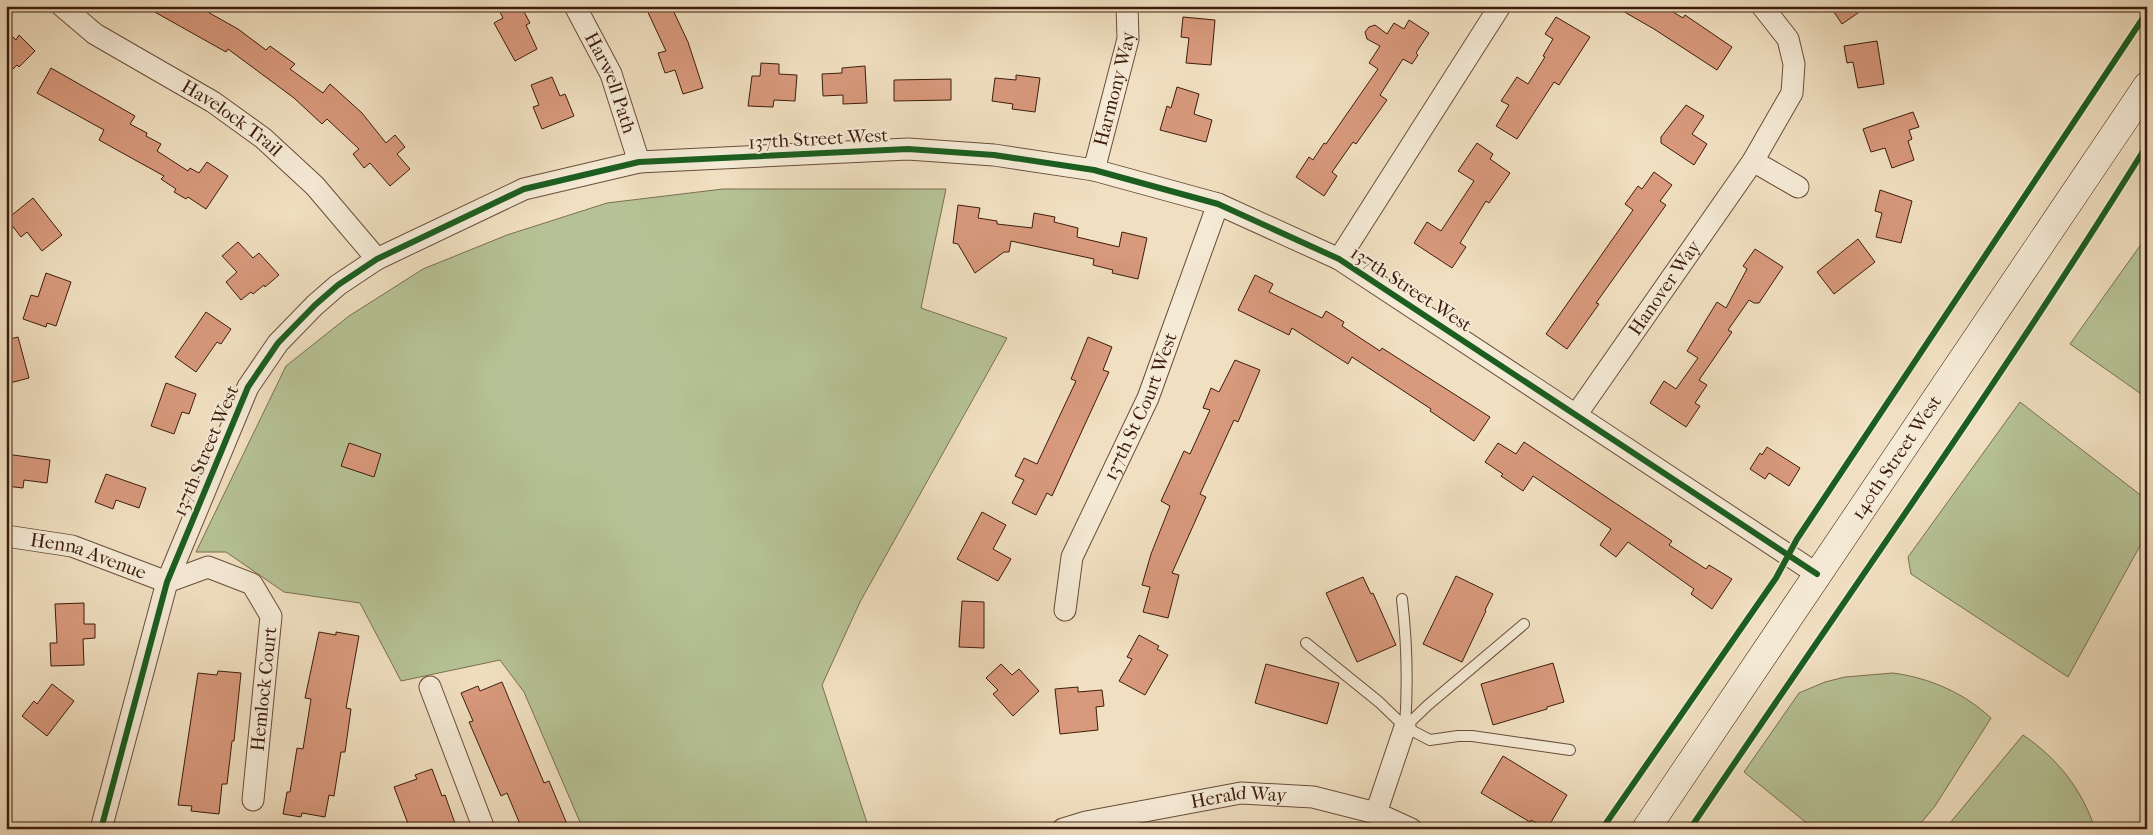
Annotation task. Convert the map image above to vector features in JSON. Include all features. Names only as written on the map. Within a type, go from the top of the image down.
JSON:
[{"type":"street","name":"Havelock Trail","points":[[62,6],[95,34],[213,102],[263,138],[315,186],[377,259]]},
{"type":"street","name":"Harwell Path","points":[[575,6],[611,74],[639,162]]},
{"type":"street","name":"Harmony Way","points":[[1094,170],[1128,39],[1127,6]]},
{"type":"street","points":[[1338,259],[1500,6]]},
{"type":"street","name":"Hanover Way","points":[[1576,415],[1753,161],[1792,93],[1794,64],[1788,39],[1762,6]]},
{"type":"street","name":"140th Street West","points":[[1646,829],[1816,574],[2145,91]]},
{"type":"street","name":"137th Street West","points":[[101,829],[167,582],[248,388],[278,343],[315,304],[338,285],[377,259],[524,189],[639,162],[908,149],[994,155],[1094,170],[1218,204],[1338,259],[1816,574]]},
{"type":"street","points":[[1753,161],[1798,187]]},
{"type":"street","name":"137th St Court West","points":[[1065,610],[1072,557],[1148,398],[1218,204]]},
{"type":"street","name":"Henna Avenue","points":[[6,536],[72,546],[167,582]]},
{"type":"street","name":"Hemlock Court","points":[[167,582],[208,567],[252,584],[271,616],[253,800]]},
{"type":"street","points":[[430,687],[484,829]]},
{"type":"street","points":[[1376,813],[1405,727]]},
{"type":"street","name":"Herald Way","points":[[1063,829],[1241,793],[1313,798],[1376,813],[1411,829]]},
{"type":"lane","points":[[1402,599],[1407,642],[1408,687],[1405,727]]},
{"type":"lane","points":[[1405,727],[1428,705],[1524,624]]},
{"type":"lane","points":[[1306,643],[1379,702],[1405,727],[1430,740],[1472,736],[1570,750]]},
{"type":"green space","points":[[723,189],[946,189],[921,308],[1007,338],[860,602],[822,685],[869,829],[583,829],[524,692],[500,660],[401,681],[360,603],[284,592],[226,552],[196,552],[286,366],[349,316],[423,269],[507,235],[607,203]]},
{"type":"green space","points":[[2147,236],[2147,398],[2070,344]]},
{"type":"green space","points":[[2020,402],[2147,500],[2147,533],[2068,677],[1911,574],[1908,557]]},
{"type":"green space","points":[[1893,673],[1907,675],[1946,688],[1970,701],[1991,718],[1935,806],[1916,829],[1814,829],[1744,772],[1799,693],[1825,682],[1845,677]]},
{"type":"green space","points":[[2023,735],[2047,754],[2067,776],[2090,814],[2095,829],[1945,829]]},
{"type":"building","points":[[144,6],[197,6],[238,29],[266,50],[270,46],[295,64],[290,69],[323,93],[330,84],[362,113],[386,143],[395,135],[405,147],[397,154],[410,169],[390,186],[370,163],[364,168],[353,154],[359,149],[327,119],[322,124],[294,98],[228,49],[226,52]]},
{"type":"building","points":[[511,6],[521,6],[530,23],[526,25],[537,49],[515,61],[494,23],[503,18],[500,12]]},
{"type":"building","points":[[645,6],[671,6],[688,42],[703,88],[683,94],[675,70],[665,73],[658,53],[666,51]]},
{"type":"building","points":[[1614,6],[1663,6],[1683,18],[1685,15],[1732,47],[1717,70],[1654,29]]},
{"type":"building","points":[[1830,6],[1868,6],[1842,24]]},
{"type":"building","points":[[1183,17],[1215,20],[1211,65],[1186,63],[1189,38],[1181,37]]},
{"type":"building","points":[[1556,17],[1590,37],[1559,85],[1554,82],[1517,139],[1496,126],[1509,105],[1501,101],[1517,77],[1528,84],[1545,57],[1543,56],[1553,39],[1545,34]]},
{"type":"building","points":[[1409,20],[1429,33],[1416,53],[1418,55],[1412,64],[1403,59],[1380,95],[1387,100],[1356,144],[1353,142],[1332,172],[1337,176],[1324,196],[1296,177],[1309,157],[1313,160],[1324,143],[1326,144],[1378,69],[1369,63],[1380,46],[1367,39],[1365,32],[1369,27],[1375,25],[1387,34],[1394,23],[1404,29]]},
{"type":"building","points":[[6,30],[16,40],[19,35],[35,51],[19,67],[17,65],[6,76]]},
{"type":"building","points":[[1877,41],[1884,84],[1858,88],[1853,62],[1847,63],[1844,46]]},
{"type":"building","points":[[761,63],[779,64],[779,74],[797,75],[795,101],[774,100],[773,107],[748,106],[752,76],[760,76]]},
{"type":"building","points":[[865,66],[867,103],[843,104],[843,95],[823,96],[822,74],[842,73],[842,68]]},
{"type":"building","points":[[51,68],[135,116],[130,124],[147,133],[146,136],[161,144],[157,151],[188,171],[190,168],[199,173],[207,162],[228,176],[206,209],[188,197],[186,199],[174,192],[176,189],[161,179],[164,176],[99,140],[104,130],[37,93]]},
{"type":"building","points":[[1016,75],[1040,78],[1035,112],[1012,109],[1013,104],[992,101],[995,78],[1016,80]]},
{"type":"building","points":[[552,77],[560,96],[565,94],[574,116],[542,129],[533,107],[539,105],[531,85]]},
{"type":"building","points":[[951,79],[951,100],[894,101],[894,80]]},
{"type":"building","points":[[1177,87],[1199,94],[1194,114],[1212,120],[1206,142],[1160,130],[1167,106],[1171,108]]},
{"type":"building","points":[[1686,105],[1704,116],[1692,134],[1707,144],[1694,165],[1661,143],[1661,137]]},
{"type":"building","points":[[1913,112],[1919,127],[1909,130],[1912,139],[1908,141],[1914,160],[1892,168],[1885,148],[1871,152],[1863,129]]},
{"type":"building","points":[[1477,143],[1493,154],[1490,159],[1510,173],[1489,203],[1486,201],[1460,243],[1466,247],[1452,268],[1414,243],[1427,222],[1441,231],[1474,181],[1458,171]]},
{"type":"building","points":[[1654,172],[1672,185],[1660,201],[1666,205],[1596,303],[1599,304],[1567,349],[1546,334],[1633,210],[1625,204],[1638,186],[1642,189]]},
{"type":"building","points":[[1880,190],[1912,201],[1901,243],[1876,237],[1882,213],[1875,211]]},
{"type":"building","points":[[33,198],[62,235],[42,251],[27,232],[21,237],[7,219]]},
{"type":"building","points":[[958,205],[980,208],[978,218],[997,221],[997,224],[1032,228],[1034,213],[1055,217],[1054,222],[1078,228],[1077,237],[1119,247],[1122,232],[1147,238],[1138,279],[1112,273],[1113,270],[1093,265],[1094,259],[1011,241],[1009,252],[1004,252],[975,273],[958,244],[953,243]]},
{"type":"building","points":[[1858,239],[1875,262],[1834,294],[1817,272]]},
{"type":"building","points":[[238,242],[253,258],[259,253],[279,275],[265,287],[264,285],[253,294],[251,292],[241,300],[226,282],[237,272],[222,256]]},
{"type":"building","points":[[1755,249],[1783,267],[1759,303],[1749,300],[1728,330],[1732,332],[1699,380],[1707,385],[1695,403],[1700,406],[1686,427],[1650,403],[1664,381],[1676,389],[1698,358],[1687,351],[1717,302],[1726,308],[1747,269],[1743,266]]},
{"type":"building","points":[[46,273],[71,282],[56,326],[47,323],[46,327],[23,319],[31,295],[38,297]]},
{"type":"building","points":[[1255,275],[1273,284],[1269,292],[1322,318],[1326,311],[1344,322],[1342,326],[1380,351],[1382,348],[1490,417],[1474,441],[1430,411],[1431,409],[1352,357],[1348,364],[1292,328],[1289,335],[1238,310]]},
{"type":"building","points":[[206,312],[231,329],[221,344],[217,342],[196,372],[175,357]]},
{"type":"building","points":[[18,337],[29,378],[6,384],[6,340]]},
{"type":"building","points":[[1088,337],[1112,347],[1103,370],[1109,372],[1052,496],[1047,493],[1036,515],[1012,503],[1024,480],[1015,476],[1024,458],[1037,464],[1076,381],[1071,379]]},
{"type":"building","points":[[1235,360],[1260,370],[1238,422],[1234,420],[1200,494],[1206,497],[1172,573],[1179,575],[1168,618],[1143,612],[1150,587],[1142,585],[1151,554],[1170,506],[1161,501],[1184,451],[1190,454],[1210,410],[1203,408],[1211,388],[1219,392]]},
{"type":"building","points":[[166,383],[196,394],[189,414],[182,412],[174,434],[151,426]]},
{"type":"building","points":[[1524,442],[1672,541],[1669,545],[1706,569],[1709,565],[1732,579],[1712,609],[1691,594],[1694,589],[1628,542],[1616,557],[1600,545],[1611,529],[1533,476],[1523,491],[1485,462],[1498,443],[1516,454]]},
{"type":"building","points":[[349,443],[381,454],[374,477],[341,466]]},
{"type":"building","points":[[1767,447],[1800,468],[1789,486],[1769,473],[1765,479],[1750,469],[1760,453],[1762,455]]},
{"type":"building","points":[[6,454],[50,460],[47,483],[24,480],[23,488],[6,486]]},
{"type":"building","points":[[106,474],[146,488],[139,508],[116,500],[113,509],[95,502]]},
{"type":"building","points":[[982,512],[1006,525],[993,549],[1011,559],[998,581],[957,559]]},
{"type":"building","points":[[1456,576],[1493,594],[1462,662],[1423,644]]},
{"type":"building","points":[[1363,577],[1371,594],[1373,593],[1396,645],[1357,662],[1326,593]]},
{"type":"building","points":[[962,601],[984,602],[984,648],[959,647]]},
{"type":"building","points":[[84,603],[84,624],[95,624],[95,638],[83,639],[84,665],[51,666],[50,643],[57,643],[55,604]]},
{"type":"building","points":[[319,632],[336,635],[336,632],[359,636],[346,708],[351,709],[345,752],[341,752],[334,796],[329,795],[325,817],[302,813],[301,817],[283,814],[287,792],[290,792],[297,748],[303,749],[311,699],[305,698]]},
{"type":"building","points":[[1139,635],[1159,646],[1157,649],[1168,655],[1145,695],[1119,681],[1132,659],[1127,657]]},
{"type":"building","points":[[1553,663],[1564,702],[1493,725],[1481,684]]},
{"type":"building","points":[[1001,664],[1012,675],[1019,669],[1039,691],[1013,716],[993,694],[998,690],[986,678]]},
{"type":"building","points":[[1266,664],[1339,683],[1327,724],[1255,703]]},
{"type":"building","points":[[218,671],[241,673],[234,741],[232,741],[227,784],[222,784],[219,814],[191,811],[192,806],[178,805],[198,673],[217,675]]},
{"type":"building","points":[[502,682],[544,783],[549,781],[569,829],[522,829],[507,793],[501,796],[469,722],[473,721],[461,693],[478,686],[480,691]]},
{"type":"building","points":[[52,684],[74,701],[47,736],[22,716],[34,701],[37,704]]},
{"type":"building","points":[[1078,687],[1078,692],[1102,690],[1104,706],[1096,707],[1098,730],[1060,734],[1055,689]]},
{"type":"building","points":[[1503,756],[1567,795],[1547,829],[1531,820],[1530,822],[1481,793]]},
{"type":"building","points":[[432,769],[442,796],[445,795],[457,829],[410,829],[394,787],[417,779],[415,775]]},
{"type":"cycle path","points":[[1602,829],[1776,578],[1797,539],[2147,12]]},
{"type":"cycle path","points":[[1690,829],[1979,404],[2147,145]]},
{"type":"cycle path","points":[[101,829],[167,582],[248,387],[278,343],[315,305],[338,285],[377,259],[524,189],[639,162],[908,149],[994,155],[1094,170],[1218,204],[1339,259],[1817,574]]}]
